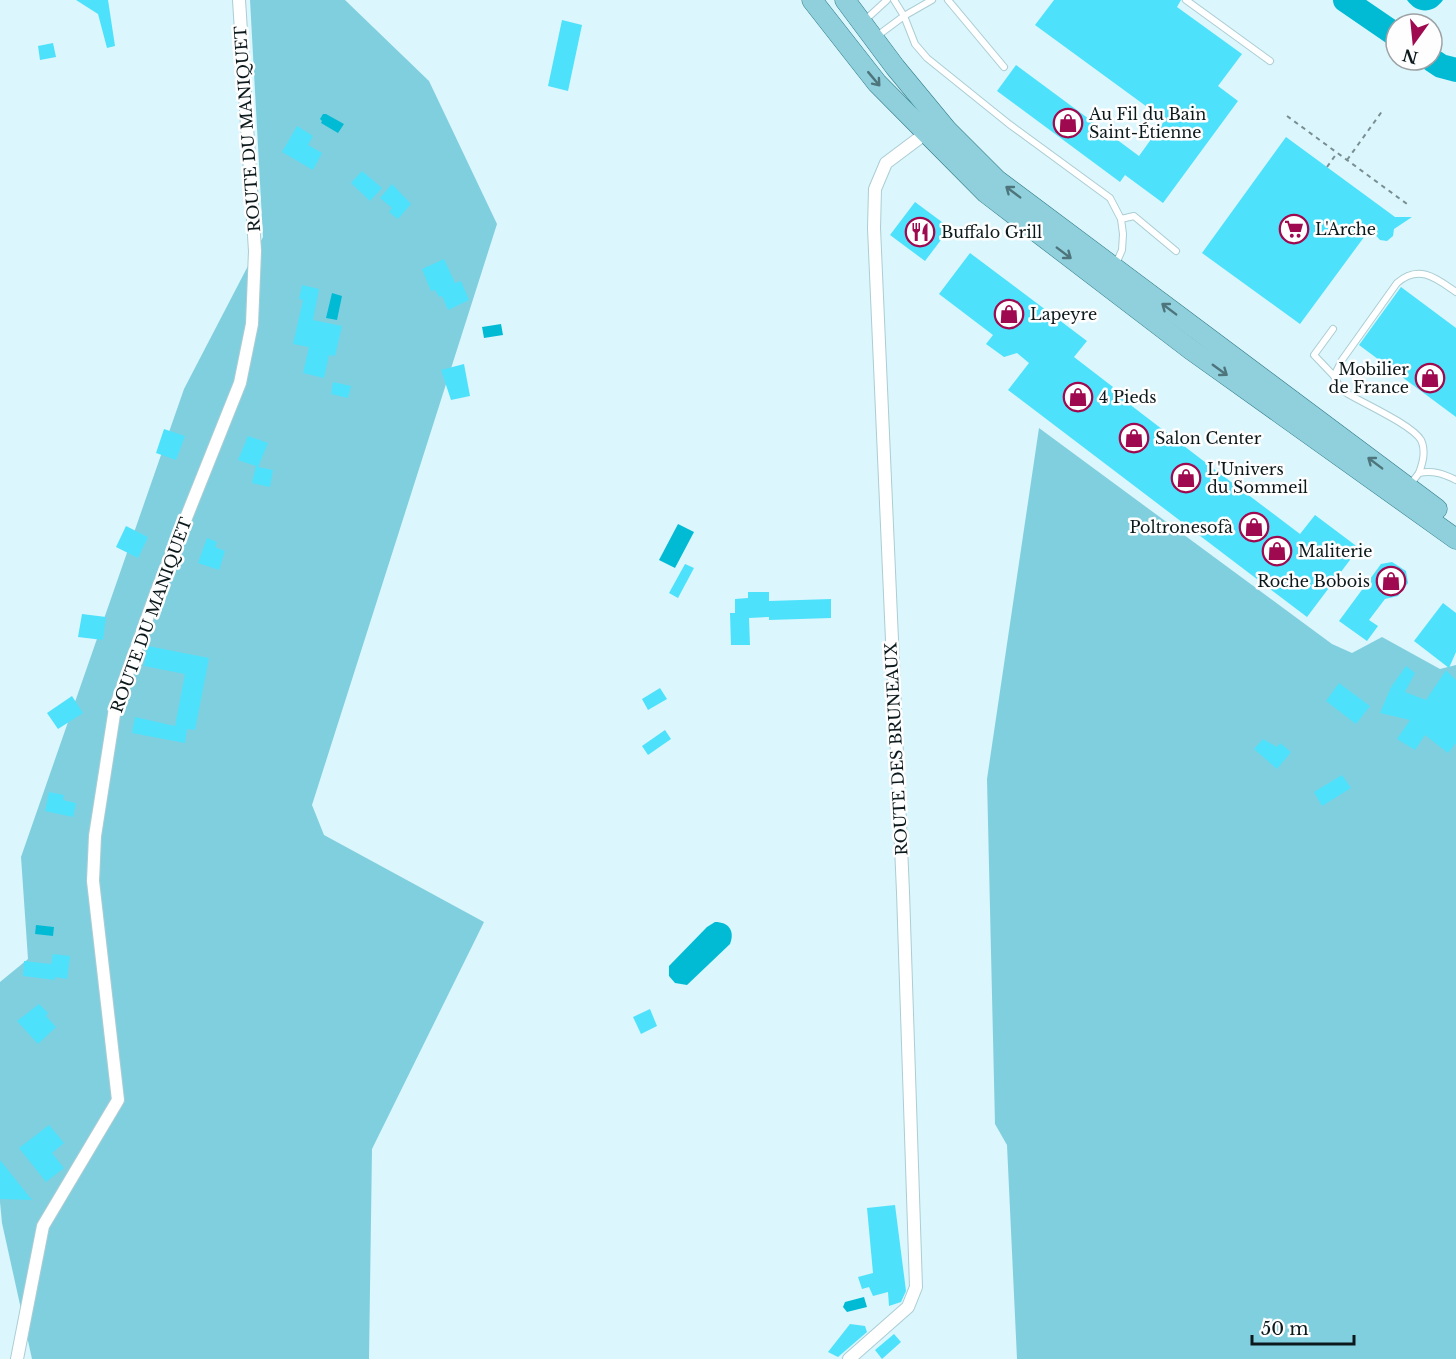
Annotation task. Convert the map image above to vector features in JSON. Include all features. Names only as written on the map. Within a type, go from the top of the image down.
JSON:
[{"type":"main road","points":[[812,0],[876,83],[986,194],[1190,349],[1409,486],[1456,539]]},
{"type":"main road","points":[[845,0],[947,130],[997,180],[1456,523]]},
{"type":"main road","points":[[849,48],[868,30]]},
{"type":"street","name":"ROUTE DU MANIQUET","points":[[17,1359],[43,1226],[118,1100],[93,881],[95,836],[115,708],[156,593],[240,382],[252,324],[255,251],[239,0]]},
{"type":"street","points":[[926,133],[947,130]]},
{"type":"street","name":"ROUTE DES BRUNEAUX","points":[[849,1359],[908,1307],[916,1287],[903,892],[874,228],[875,189],[886,163],[926,133]]},
{"type":"lane","points":[[868,30],[887,0]]},
{"type":"lane","points":[[894,0],[904,16],[915,44],[927,58],[1009,124],[1110,198],[1121,219],[1123,234],[1122,250],[1114,268]]},
{"type":"lane","points":[[868,30],[904,16],[932,0]]},
{"type":"lane","points":[[948,0],[1004,68]]},
{"type":"lane","points":[[1186,0],[1270,61]]},
{"type":"lane","points":[[1121,219],[1125,216],[1134,216],[1176,251]]},
{"type":"lane","points":[[1334,376],[1342,360],[1397,283],[1406,275],[1419,273],[1435,277],[1456,292]]},
{"type":"lane","points":[[1333,329],[1314,355],[1348,394],[1404,425],[1420,439],[1424,449],[1423,463],[1409,486]]},
{"type":"lane","points":[[1409,486],[1433,471],[1456,480]]},
{"type":"path","points":[[1347,160],[1383,110]]},
{"type":"path","points":[[1287,116],[1407,204]]},
{"type":"path","points":[[1327,167],[1337,153]]},
{"type":"shaded area","points":[[250,0],[345,0],[429,81],[497,224],[312,805],[324,835],[484,922],[372,1149],[369,1359],[32,1359],[2,1223],[0,1202],[0,982],[28,959],[21,857],[184,389],[263,237]]},
{"type":"shaded area","points":[[1407,0],[1443,0],[1435,8],[1420,10]]},
{"type":"shaded area","points":[[323,114],[344,124],[338,133],[321,123],[320,119]]},
{"type":"shaded area","points":[[332,293],[342,296],[337,320],[326,318]]},
{"type":"shaded area","points":[[501,324],[503,335],[484,338],[482,327]]},
{"type":"shaded area","points":[[1039,428],[1332,644],[1352,653],[1382,637],[1440,669],[1456,665],[1456,1359],[1017,1359],[1007,1145],[995,1124],[987,779]]},
{"type":"shaded area","points":[[678,524],[694,532],[675,568],[659,560]]},
{"type":"shaded area","points":[[720,922],[730,928],[732,935],[730,944],[687,985],[675,983],[669,976],[669,966],[707,927]]},
{"type":"shaded area","points":[[36,925],[54,927],[53,936],[35,934]]},
{"type":"shaded area","points":[[864,1297],[867,1307],[847,1312],[843,1307],[845,1302]]},
{"type":"building","points":[[76,0],[108,0],[115,46],[107,48],[98,14]]},
{"type":"building","points":[[1054,0],[1181,0],[1177,7],[1242,54],[1218,86],[1238,101],[1163,203],[1125,175],[1120,182],[997,91],[1016,65],[1139,156],[1165,120],[1035,25]]},
{"type":"building","points":[[562,20],[582,25],[568,91],[548,86]]},
{"type":"building","points":[[53,43],[56,57],[40,60],[38,46]]},
{"type":"building","points":[[297,126],[313,136],[308,145],[322,153],[313,170],[282,152]]},
{"type":"building","name":"L'Arche","points":[[1286,137],[1395,217],[1412,217],[1394,229],[1393,236],[1387,241],[1380,240],[1370,229],[1300,324],[1202,253]]},
{"type":"building","points":[[362,171],[382,188],[370,201],[351,183]]},
{"type":"building","points":[[392,184],[411,204],[398,219],[389,212],[392,208],[380,198]]},
{"type":"building","name":"Buffalo Grill","points":[[915,202],[950,228],[925,261],[890,235]]},
{"type":"building","points":[[970,253],[1087,341],[1074,357],[1113,387],[1111,390],[1214,469],[1300,534],[1315,515],[1359,548],[1307,617],[1008,390],[1029,363],[1017,353],[1004,357],[986,344],[993,335],[939,294]]},
{"type":"building","points":[[444,259],[455,283],[461,281],[469,300],[448,310],[442,296],[439,297],[435,290],[431,291],[422,269]]},
{"type":"building","points":[[302,285],[319,289],[313,320],[342,326],[335,356],[329,355],[324,378],[303,373],[309,347],[293,344],[303,300],[299,299]]},
{"type":"building","name":"Mobilier de France","points":[[1401,287],[1456,328],[1456,417],[1359,345]]},
{"type":"building","points":[[464,364],[470,396],[451,400],[441,370]]},
{"type":"building","points":[[333,382],[351,386],[348,398],[331,394]]},
{"type":"building","points":[[164,429],[185,436],[176,460],[156,453]]},
{"type":"building","points":[[248,436],[268,443],[258,467],[273,470],[270,487],[252,483],[256,466],[238,460]]},
{"type":"building","points":[[126,526],[148,537],[138,558],[116,547]]},
{"type":"building","points":[[207,538],[217,542],[215,547],[225,551],[219,570],[198,563]]},
{"type":"building","points":[[1392,562],[1406,571],[1408,583],[1398,596],[1385,599],[1369,620],[1378,626],[1367,641],[1339,621],[1381,564]]},
{"type":"building","points":[[685,564],[694,568],[678,598],[669,593]]},
{"type":"building","points":[[748,592],[769,592],[769,601],[831,599],[831,618],[769,620],[769,617],[749,618],[750,645],[731,645],[730,613],[735,613],[735,599],[748,598]]},
{"type":"building","points":[[1443,603],[1456,613],[1456,652],[1449,668],[1414,641]]},
{"type":"building","points":[[82,614],[106,617],[103,640],[78,637]]},
{"type":"building","points":[[148,646],[209,658],[195,730],[187,729],[185,743],[132,733],[135,717],[175,726],[185,674],[144,666]]},
{"type":"building","points":[[1406,666],[1415,673],[1405,692],[1426,700],[1446,670],[1456,680],[1456,743],[1448,753],[1425,735],[1415,750],[1397,739],[1410,720],[1380,713],[1391,687]]},
{"type":"building","points":[[1339,683],[1370,706],[1356,724],[1326,701]]},
{"type":"building","points":[[660,688],[667,699],[648,710],[642,699]]},
{"type":"building","points":[[72,696],[83,713],[58,729],[47,713]]},
{"type":"building","points":[[665,730],[671,739],[648,755],[642,746]]},
{"type":"building","points":[[1263,739],[1277,747],[1280,743],[1291,752],[1277,769],[1254,749]]},
{"type":"building","points":[[1342,775],[1351,788],[1322,806],[1314,792]]},
{"type":"building","points":[[49,792],[64,795],[63,800],[76,803],[73,817],[45,811]]},
{"type":"building","points":[[53,954],[70,956],[67,979],[55,977],[55,980],[23,976],[24,961],[51,964]]},
{"type":"building","points":[[39,1004],[48,1013],[46,1016],[56,1027],[38,1044],[17,1021]]},
{"type":"building","points":[[650,1009],[657,1026],[641,1034],[633,1017]]},
{"type":"building","points":[[49,1125],[64,1143],[52,1153],[64,1168],[46,1182],[19,1148]]},
{"type":"building","points":[[0,1160],[32,1200],[0,1199]]},
{"type":"building","points":[[895,1205],[906,1291],[901,1302],[889,1306],[888,1292],[873,1296],[869,1287],[862,1289],[858,1277],[873,1273],[867,1208]]},
{"type":"building","points":[[850,1324],[865,1326],[867,1332],[838,1357],[828,1352]]},
{"type":"building","points":[[894,1334],[901,1342],[882,1359],[875,1350]]},
{"type":"waterway","points":[[1345,0],[1384,27]]},
{"type":"waterway","points":[[1444,67],[1456,70]]},
{"type":"place","name":"Au Fil du Bain Saint-Étienne","points":[[1068,123]]},
{"type":"place","name":"L'Arche","points":[[1294,229]]},
{"type":"place","name":"Buffalo Grill","points":[[920,232]]},
{"type":"place","name":"Lapeyre","points":[[1009,314]]},
{"type":"place","name":"Mobilier de France","points":[[1430,378]]},
{"type":"place","name":"4 Pieds","points":[[1078,397]]},
{"type":"place","name":"Salon Center","points":[[1134,438]]},
{"type":"place","name":"L'Univers du Sommeil","points":[[1186,478]]},
{"type":"place","name":"Poltronesofà","points":[[1254,527]]},
{"type":"place","name":"Maliterie","points":[[1277,551]]},
{"type":"place","name":"Roche Bobois","points":[[1391,581]]}]
